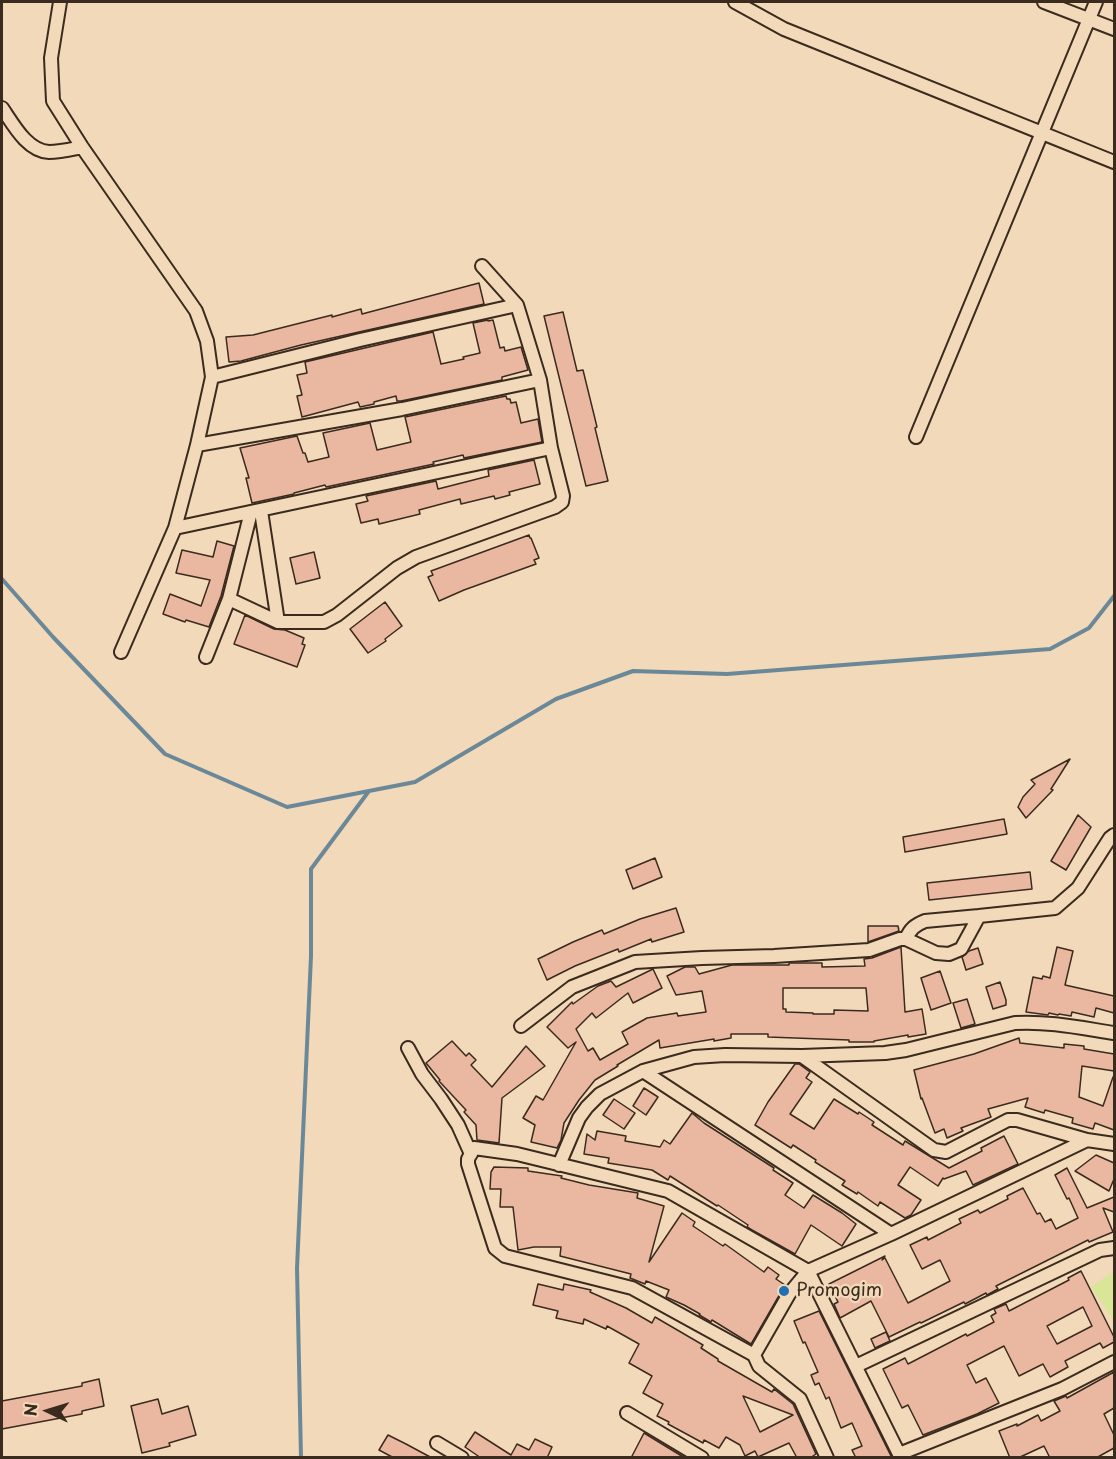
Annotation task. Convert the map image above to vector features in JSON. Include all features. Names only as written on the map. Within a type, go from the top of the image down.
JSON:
[{"type":"street","points":[[60,2],[51,58],[53,101],[82,147],[196,311],[207,341],[212,377],[175,528],[121,652]]},
{"type":"street","points":[[735,2],[784,29],[1114,162]]},
{"type":"street","points":[[1044,2],[1114,29]]},
{"type":"street","points":[[916,436],[1096,2]]},
{"type":"street","points":[[2,108],[24,139],[36,148],[48,152],[82,147]]},
{"type":"street","points":[[229,599],[278,622],[324,622],[337,615],[397,568],[416,557],[555,507],[562,502],[563,496],[551,447],[540,380],[517,305],[482,266]]},
{"type":"street","points":[[212,377],[360,340],[517,305]]},
{"type":"street","points":[[197,445],[402,409],[540,380]]},
{"type":"street","points":[[175,528],[551,447]]},
{"type":"street","points":[[206,657],[229,599],[256,511]]},
{"type":"street","points":[[256,511],[278,622]]},
{"type":"street","points":[[906,939],[910,929],[925,921],[1055,908],[1078,888],[1110,838],[1114,836],[1114,825]]},
{"type":"street","points":[[521,1026],[572,987],[635,962],[869,950],[900,939],[906,939],[936,954],[949,954],[961,949],[979,916]]},
{"type":"street","points":[[559,1165],[579,1118],[600,1094],[643,1071],[694,1057],[885,1053],[1015,1023],[1032,1022],[1055,1023],[1114,1034]]},
{"type":"street","points":[[408,1048],[422,1074],[458,1125],[471,1154]]},
{"type":"street","points":[[802,1056],[934,1150],[946,1152],[1008,1120],[1017,1120],[1087,1140],[1114,1144]]},
{"type":"street","points":[[643,1071],[891,1234]]},
{"type":"street","points":[[754,1355],[789,1294],[808,1271],[1087,1140]]},
{"type":"street","points":[[827,1458],[800,1399],[759,1366],[754,1355],[632,1288],[505,1256],[495,1248],[468,1164],[468,1159],[474,1149],[517,1154],[668,1191],[808,1271],[900,1456],[1062,1389],[1114,1362]]},
{"type":"street","points":[[856,1366],[1100,1250],[1114,1248]]},
{"type":"street","points":[[627,1413],[702,1458]]},
{"type":"street","points":[[437,1443],[462,1458]]},
{"type":"green space","points":[[1114,1271],[1114,1321],[1091,1287]]},
{"type":"building","points":[[479,283],[484,304],[229,362],[226,337],[253,335],[361,309],[362,314]]},
{"type":"building","points":[[563,312],[577,371],[583,370],[608,481],[586,486],[544,316]]},
{"type":"building","points":[[493,320],[500,348],[504,347],[505,351],[521,347],[528,370],[502,377],[502,380],[401,401],[397,401],[396,396],[360,407],[358,402],[302,417],[297,396],[302,395],[297,375],[307,373],[305,362],[433,332],[441,364],[464,359],[463,357],[480,353],[473,323]]},
{"type":"building","points":[[506,396],[511,403],[516,402],[521,423],[538,419],[542,442],[464,458],[463,455],[433,462],[434,464],[326,487],[325,485],[252,503],[246,478],[249,478],[240,448],[297,436],[308,462],[329,457],[323,433],[370,423],[377,450],[411,442],[405,417]]},
{"type":"building","points":[[534,460],[540,484],[509,492],[510,495],[495,499],[494,496],[461,504],[460,499],[419,510],[420,514],[379,524],[378,519],[361,523],[356,504],[368,501],[366,496],[436,481],[438,489],[489,476],[488,470]]},
{"type":"building","points":[[529,535],[539,558],[534,560],[536,564],[439,601],[428,577],[433,575],[431,571]]},
{"type":"building","points":[[217,541],[234,546],[221,596],[209,627],[163,614],[170,594],[201,606],[210,580],[176,573],[182,550],[213,557]]},
{"type":"building","points":[[314,552],[320,578],[296,584],[290,558]]},
{"type":"building","points":[[385,602],[402,626],[368,653],[350,629]]},
{"type":"building","points":[[245,615],[274,629],[285,630],[304,638],[302,644],[305,645],[297,667],[234,644]]},
{"type":"building","points":[[1070,759],[1051,789],[1053,790],[1026,818],[1018,807],[1023,797],[1035,784],[1031,780]]},
{"type":"building","points":[[1078,815],[1091,827],[1066,870],[1051,861]]},
{"type":"building","points":[[1004,819],[1007,834],[905,852],[903,837]]},
{"type":"building","points":[[655,858],[662,877],[633,889],[626,870]]},
{"type":"building","points":[[1030,872],[1032,889],[929,900],[927,883]]},
{"type":"building","points":[[676,908],[684,932],[652,942],[651,939],[619,952],[618,949],[547,980],[538,959],[602,930],[604,934],[640,919]]},
{"type":"building","points":[[868,926],[898,926],[899,931],[868,942]]},
{"type":"building","points":[[901,947],[905,1012],[922,1009],[926,1034],[874,1042],[849,1042],[849,1040],[768,1037],[768,1034],[731,1034],[731,1038],[660,1048],[659,1040],[595,1080],[564,1123],[557,1148],[531,1142],[535,1125],[523,1118],[536,1096],[543,1100],[576,1042],[568,1048],[547,1027],[572,1002],[573,1004],[598,986],[611,981],[616,987],[653,969],[662,988],[633,1003],[628,993],[596,1018],[592,1013],[576,1029],[588,1051],[593,1048],[600,1060],[628,1044],[622,1032],[647,1018],[677,1013],[678,1016],[706,1012],[702,991],[676,995],[667,976],[685,967],[695,967],[699,974],[732,965],[822,963],[822,967],[865,966],[864,959]],"holes":[[[783,988],[866,988],[868,1011],[834,1010],[834,1014],[813,1014],[786,1012],[786,1009],[783,1009]]]},
{"type":"building","points":[[1057,947],[1073,951],[1065,985],[1114,996],[1114,1013],[1096,1008],[1094,1017],[1072,1012],[1071,1016],[1026,1012],[1033,977],[1050,978]]},
{"type":"building","points":[[978,948],[983,964],[966,970],[962,957]]},
{"type":"building","points":[[940,971],[951,1003],[931,1010],[921,978]]},
{"type":"building","points":[[1000,982],[1006,1005],[993,1009],[986,987]]},
{"type":"building","points":[[967,999],[975,1024],[961,1028],[953,1003]]},
{"type":"building","points":[[1019,1038],[1020,1043],[1064,1048],[1064,1044],[1084,1046],[1084,1049],[1114,1054],[1114,1071],[1082,1066],[1079,1097],[1103,1106],[1113,1077],[1114,1130],[1095,1123],[1093,1129],[1072,1123],[1073,1118],[1025,1107],[1028,1098],[988,1109],[991,1117],[961,1128],[963,1131],[947,1138],[944,1129],[935,1133],[921,1099],[914,1070],[974,1054]]},
{"type":"building","points":[[452,1041],[466,1056],[469,1053],[476,1060],[471,1065],[492,1087],[526,1046],[545,1066],[502,1098],[499,1143],[477,1140],[476,1125],[426,1063]]},
{"type":"building","points":[[795,1064],[799,1064],[810,1072],[806,1078],[812,1082],[790,1114],[814,1129],[834,1099],[874,1122],[872,1125],[903,1145],[905,1141],[949,1168],[982,1151],[981,1148],[1004,1136],[1018,1164],[973,1185],[966,1171],[943,1178],[938,1186],[910,1167],[898,1185],[921,1200],[911,1215],[905,1218],[880,1202],[878,1206],[858,1192],[857,1194],[842,1185],[845,1181],[815,1162],[816,1160],[793,1145],[791,1148],[755,1125]]},
{"type":"building","points":[[644,1088],[658,1097],[646,1115],[633,1106]]},
{"type":"building","points":[[614,1099],[635,1113],[624,1129],[603,1115]]},
{"type":"building","points":[[692,1113],[793,1183],[785,1195],[804,1208],[813,1195],[856,1224],[842,1246],[811,1225],[795,1254],[747,1227],[748,1225],[718,1205],[670,1176],[668,1180],[652,1170],[608,1163],[609,1158],[584,1154],[587,1134],[595,1140],[597,1131],[626,1136],[625,1141],[660,1147],[664,1140],[670,1144]]},
{"type":"building","points":[[1096,1155],[1114,1163],[1114,1179],[1109,1191],[1075,1171]]},
{"type":"building","points":[[494,1167],[528,1168],[528,1171],[562,1176],[561,1178],[589,1185],[638,1193],[637,1198],[664,1206],[649,1262],[682,1213],[695,1222],[693,1226],[723,1246],[725,1244],[764,1272],[768,1267],[779,1275],[776,1279],[785,1285],[751,1344],[712,1320],[711,1322],[666,1297],[669,1290],[646,1281],[645,1284],[630,1278],[631,1274],[560,1256],[561,1247],[534,1247],[518,1250],[513,1207],[500,1207],[501,1189],[490,1189],[491,1172]]},
{"type":"building","points":[[1067,1168],[1087,1208],[1114,1197],[1114,1212],[1103,1208],[1113,1232],[1089,1242],[1088,1240],[996,1286],[998,1289],[987,1295],[986,1293],[965,1304],[964,1302],[889,1337],[871,1301],[840,1318],[834,1304],[838,1302],[829,1284],[885,1256],[882,1260],[885,1258],[908,1303],[950,1281],[940,1260],[922,1269],[910,1245],[927,1237],[928,1240],[961,1223],[959,1219],[978,1210],[980,1213],[1008,1199],[1007,1196],[1023,1188],[1037,1214],[1040,1213],[1045,1222],[1051,1219],[1056,1229],[1078,1218],[1055,1175]]},
{"type":"building","points":[[1081,1271],[1114,1337],[1114,1342],[1103,1348],[1100,1343],[1065,1361],[1068,1367],[1050,1377],[1043,1364],[1019,1376],[1004,1346],[967,1365],[976,1383],[986,1378],[999,1403],[923,1435],[908,1405],[902,1408],[883,1369],[905,1358],[908,1364],[966,1334],[967,1336],[994,1322],[991,1316],[996,1313],[994,1309],[1006,1304],[1009,1311],[1069,1280],[1068,1278]],"holes":[[[1083,1307],[1092,1326],[1057,1344],[1047,1326]]]},
{"type":"building","points":[[538,1284],[563,1290],[564,1284],[591,1290],[590,1292],[652,1323],[655,1317],[703,1345],[701,1348],[718,1361],[772,1392],[774,1389],[793,1404],[816,1454],[810,1458],[797,1458],[789,1443],[758,1457],[755,1451],[745,1456],[740,1445],[726,1437],[719,1448],[704,1440],[703,1443],[657,1416],[663,1404],[643,1393],[652,1376],[629,1363],[639,1344],[607,1326],[606,1329],[584,1319],[583,1324],[556,1318],[558,1311],[533,1305]],"holes":[[[743,1396],[793,1415],[760,1432]]]},
{"type":"building","points":[[819,1311],[892,1458],[856,1458],[852,1450],[862,1446],[852,1423],[841,1428],[829,1397],[826,1399],[819,1383],[815,1385],[811,1375],[818,1372],[794,1321]]},
{"type":"building","points":[[886,1332],[890,1341],[875,1348],[871,1339]]},
{"type":"building","points":[[1114,1372],[1114,1408],[1104,1414],[1114,1435],[1114,1448],[1096,1458],[1050,1458],[1044,1446],[1018,1458],[1010,1458],[999,1431],[1017,1424],[1017,1426],[1038,1415],[1041,1421],[1060,1411],[1054,1401],[1066,1396],[1067,1398]]},
{"type":"building","points":[[99,1379],[104,1406],[82,1411],[82,1414],[2,1429],[2,1401],[82,1386],[82,1383]]},
{"type":"building","points":[[158,1399],[162,1414],[188,1406],[196,1435],[169,1443],[170,1446],[142,1453],[131,1406]]},
{"type":"building","points":[[475,1432],[511,1455],[517,1444],[529,1450],[535,1439],[552,1447],[547,1458],[481,1458],[465,1447]]},
{"type":"building","points":[[644,1433],[685,1458],[631,1458]]},
{"type":"building","points":[[388,1435],[432,1458],[394,1458],[379,1450]]},
{"type":"waterway","points":[[2,579],[53,637],[165,754],[287,807],[415,782],[556,699],[633,671],[727,674],[1050,649],[1089,628],[1114,596]]},
{"type":"waterway","points":[[301,1458],[297,1268],[311,956],[311,869],[369,791]]},
{"type":"place","name":"Promogim","points":[[784,1291]]}]
